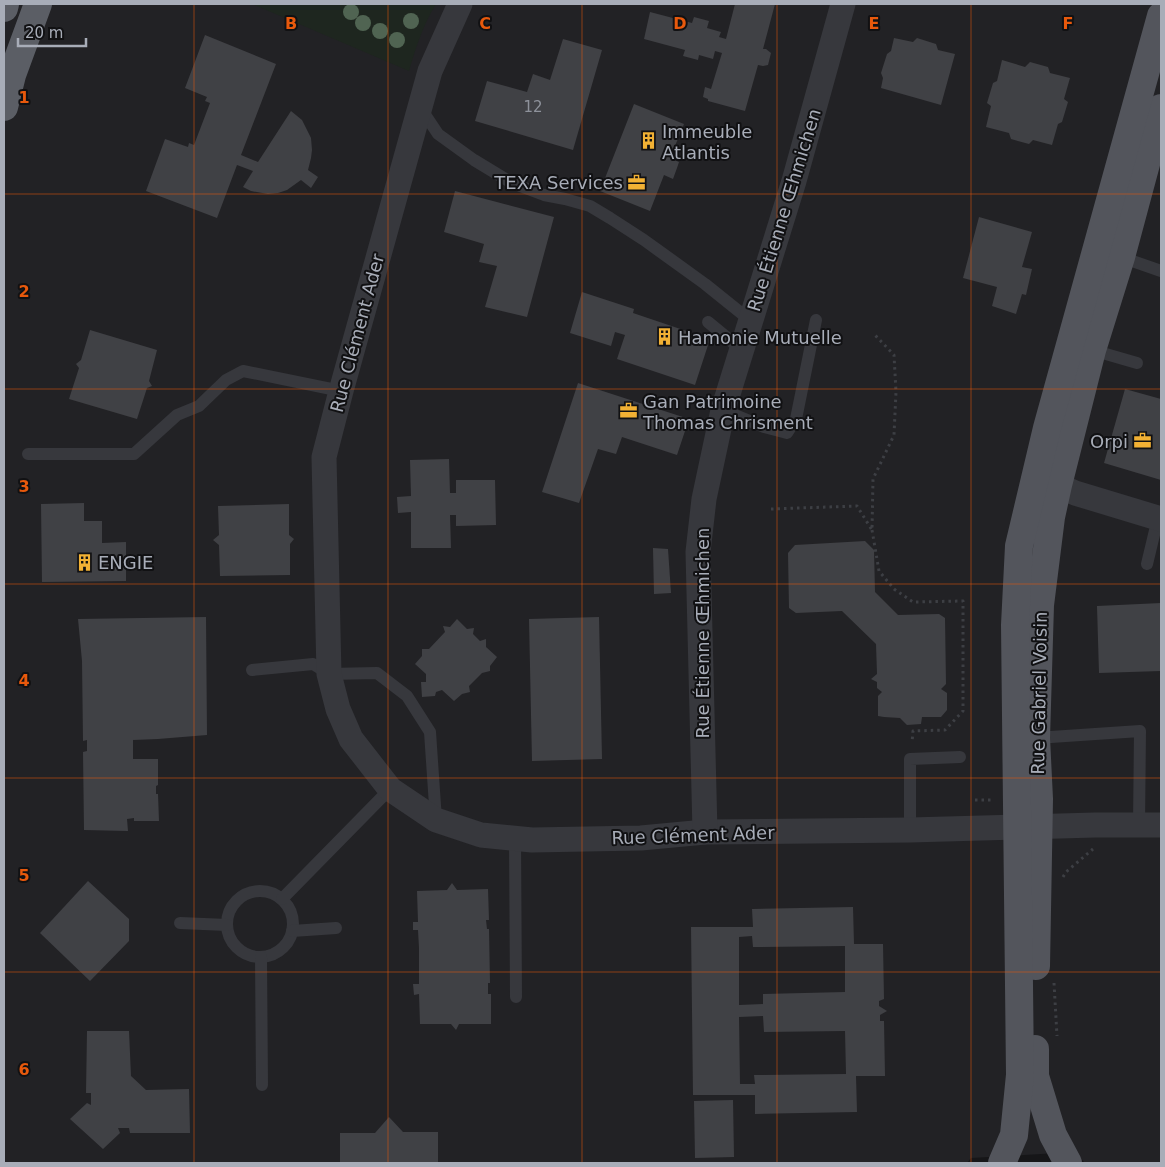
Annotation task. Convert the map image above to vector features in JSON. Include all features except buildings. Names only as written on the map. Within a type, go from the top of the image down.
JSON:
[{"type":"highway","points":[[4,8],[5,4]]},
{"type":"highway","points":[[4,107],[12,75],[38,4]]},
{"type":"main road","points":[[1002,1163],[1014,1135],[1020,1075],[1027,827],[1015,625],[1019,546],[1047,428],[1161,16]]},
{"type":"main road","name":"Rue Gabriel Voisin","points":[[1068,1163],[1053,1135],[1035,1076],[1027,827],[1039,799],[1036,738],[1040,605],[1051,517],[1058,485],[1092,350],[1120,258],[1161,108]]},
{"type":"street","name":"Rue Clément Ader","points":[[460,4],[430,72],[324,457],[329,674],[338,709],[351,738],[390,789],[436,820],[481,835],[532,840],[641,838],[706,832],[1150,825]]},
{"type":"street","name":"Rue Étienne Œhmichen","points":[[706,832],[698,552],[704,499],[723,410],[794,181],[843,4]]},
{"type":"street","points":[[1058,485],[1075,494],[1160,518]]},
{"type":"lane","points":[[420,107],[438,134],[474,160],[512,183],[544,195],[590,206],[644,240],[705,284],[751,321]]},
{"type":"lane","points":[[1120,258],[1161,271]]},
{"type":"lane","points":[[723,410],[764,427],[787,433],[796,418],[816,320]]},
{"type":"lane","points":[[708,322],[742,350]]},
{"type":"lane","points":[[1092,350],[1137,363]]},
{"type":"lane","points":[[28,454],[134,454],[177,415],[199,406],[226,380],[243,371],[341,391]]},
{"type":"lane","points":[[1147,564],[1160,518]]},
{"type":"lane","points":[[252,670],[313,664],[329,674],[377,673],[406,696],[430,732],[436,820]]},
{"type":"lane","points":[[1036,738],[1140,731],[1150,825]]},
{"type":"lane","points":[[910,830],[910,759],[960,757]]},
{"type":"lane","points":[[282,899],[390,789]]},
{"type":"lane","points":[[515,838],[516,997]]},
{"type":"lane","points":[[258,890],[267,891],[282,899],[290,908],[293,919],[292,931],[288,941],[281,949],[261,957],[251,956],[242,952],[234,944],[229,935],[227,925],[232,905],[248,892],[258,890]]},
{"type":"lane","points":[[180,923],[227,925]]},
{"type":"lane","points":[[292,931],[336,928]]},
{"type":"lane","points":[[261,957],[262,1085]]},
{"type":"path","points":[[874,334],[894,355],[896,392],[894,435],[873,479],[872,530],[879,571],[894,589],[914,602],[963,601],[963,712],[944,730],[913,731],[910,759]]},
{"type":"path","points":[[771,509],[857,506],[872,530]]},
{"type":"path","points":[[1062,880],[1066,872],[1097,846],[1095,826]]},
{"type":"path","points":[[1054,976],[1057,1042]]},
{"type":"shaded area","points":[[4,4],[1161,4],[1161,1163],[1085,1163],[1075,1152],[971,1158],[967,1163],[4,1163]]},
{"type":"shaded area","points":[[252,4],[436,4],[420,36],[409,71]]},
{"type":"place","name":"Immeuble Atlantis","points":[[648,141]]},
{"type":"place","name":"TEXA Services","points":[[637,182]]},
{"type":"place","name":"Hamonie Mutuelle","points":[[664,337]]},
{"type":"place","name":"Gan Patrimoine Thomas Chrisment","points":[[629,411]]},
{"type":"place","name":"Orpi","points":[[1142,441]]},
{"type":"place","name":"ENGIE","points":[[84,562]]}]
